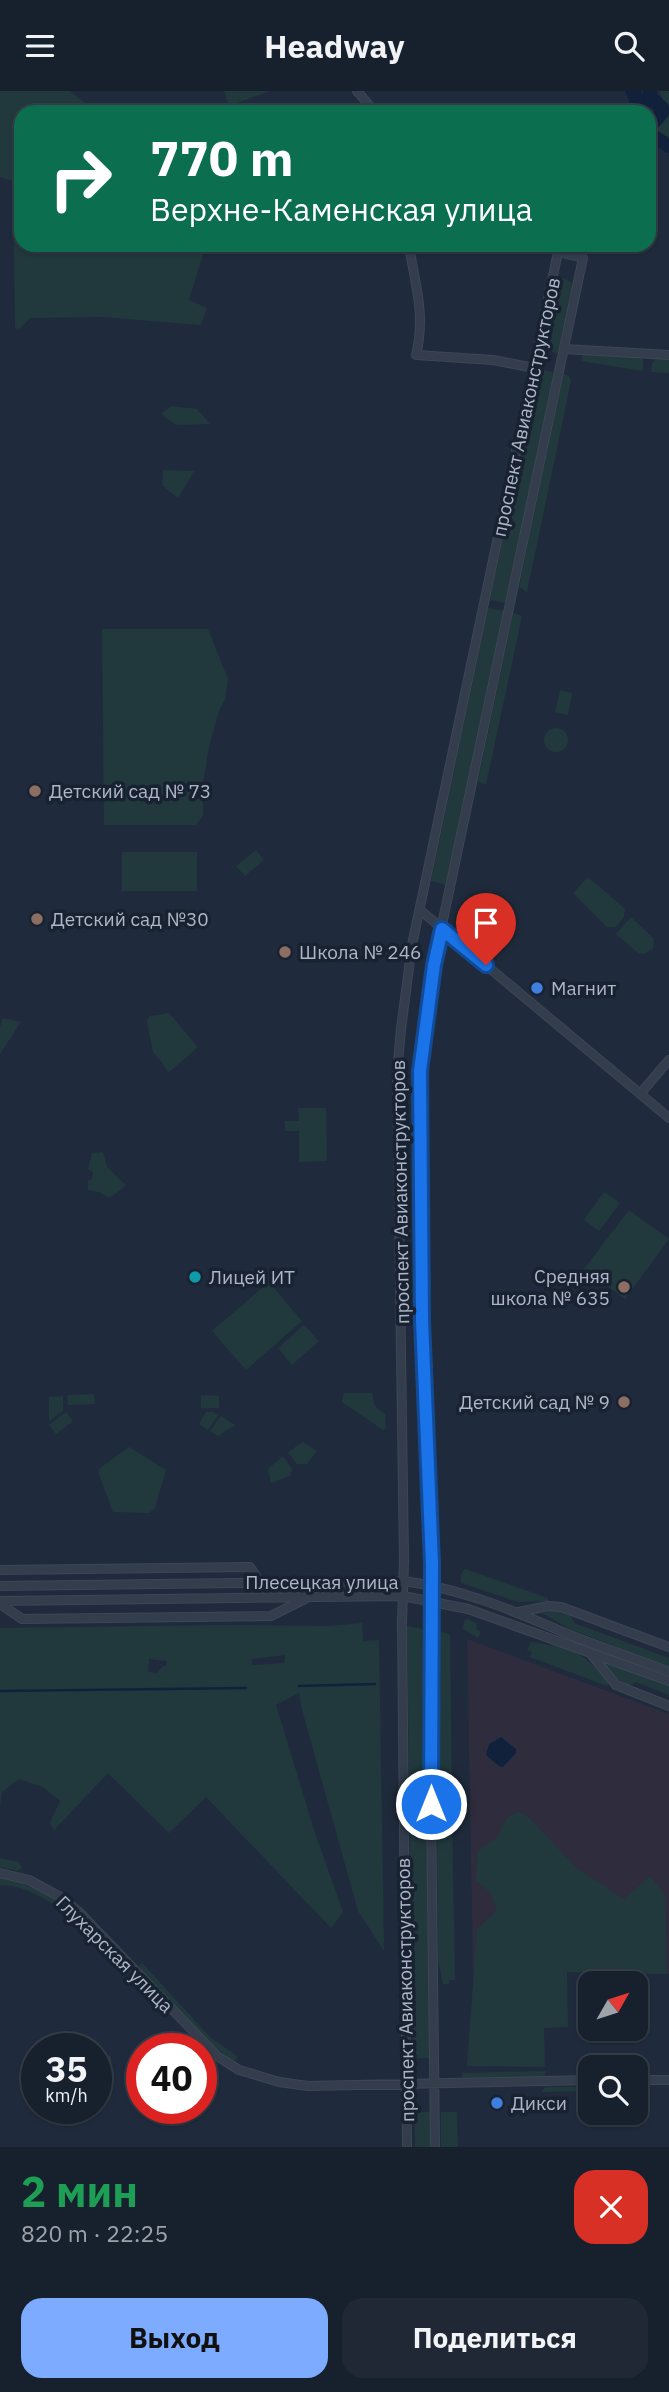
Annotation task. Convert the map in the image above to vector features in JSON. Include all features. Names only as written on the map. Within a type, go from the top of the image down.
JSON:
[{"type":"street","points":[[357,91],[369,105]]},
{"type":"street","points":[[410,252],[421,304],[421,334],[416,355],[493,360],[534,368]]},
{"type":"street","name":"проспект Авиаконструкторов","points":[[407,2147],[404,1581],[397,1074],[405,991],[420,910],[558,252],[583,258],[432,978],[420,1071],[422,1320],[432,1585],[431,1804],[435,2147]]},
{"type":"street","points":[[564,349],[669,355]]},
{"type":"street","points":[[420,910],[669,1118]]},
{"type":"street","points":[[640,1094],[669,1060]]},
{"type":"street","points":[[0,1570],[250,1567],[260,1582]]},
{"type":"street","name":"Плесецкая улица","points":[[0,1586],[404,1581],[479,1597],[564,1633],[669,1672]]},
{"type":"street","name":"Плесецкая улица","points":[[0,1603],[402,1596],[468,1609],[669,1681]]},
{"type":"street","points":[[0,1603],[22,1619],[271,1616],[309,1597]]},
{"type":"street","points":[[519,1612],[548,1606],[561,1607],[669,1647]]},
{"type":"street","points":[[589,1651],[616,1685],[669,1706]]},
{"type":"street","name":"Глухарская улица","points":[[0,1873],[29,1879],[64,1899],[204,2045],[239,2070],[294,2084],[578,2080]]},
{"type":"street","points":[[648,2080],[669,2080]]},
{"type":"shaded area","points":[[467,1639],[669,1714],[669,1974],[648,1973],[648,1971],[473,1969]]},
{"type":"green space","points":[[0,91],[70,91],[88,105],[14,105],[14,252],[204,252],[189,300],[207,308],[201,325],[103,317],[30,318],[21,328],[15,329],[13,181],[0,177]]},
{"type":"green space","points":[[224,91],[270,91],[232,105],[229,105]]},
{"type":"green space","points":[[659,91],[669,91],[669,142],[656,131],[666,107]]},
{"type":"green space","points":[[563,278],[571,282],[572,286],[558,353],[542,350],[556,282]]},
{"type":"green space","points":[[583,353],[639,356],[643,360],[643,371],[581,361]]},
{"type":"green space","points":[[657,358],[669,359],[669,373],[651,372],[652,363]]},
{"type":"green space","points":[[538,369],[554,372],[506,603],[490,600]]},
{"type":"green space","points":[[563,374],[569,376],[571,381],[527,592],[519,587]]},
{"type":"green space","points":[[171,406],[197,409],[210,424],[176,425],[161,414]]},
{"type":"green space","points":[[163,470],[194,471],[178,498],[162,485]]},
{"type":"green space","points":[[488,608],[504,611],[447,885],[431,881]]},
{"type":"green space","points":[[513,613],[522,616],[486,785],[478,781]]},
{"type":"green space","points":[[102,629],[208,629],[228,679],[225,699],[209,747],[203,784],[203,815],[196,825],[104,825]]},
{"type":"green space","points":[[560,690],[572,693],[568,715],[555,712]]},
{"type":"green space","points":[[556,728],[567,735],[568,740],[561,751],[556,752],[545,745],[544,740],[551,729]]},
{"type":"green space","points":[[256,850],[264,860],[245,876],[236,866]]},
{"type":"green space","points":[[122,852],[197,852],[197,891],[122,891]]},
{"type":"green space","points":[[588,877],[625,909],[624,917],[616,927],[607,927],[573,893]]},
{"type":"green space","points":[[631,917],[654,939],[653,948],[645,954],[638,953],[616,934]]},
{"type":"green space","points":[[169,1013],[198,1047],[169,1072],[153,1052],[147,1021],[150,1016]]},
{"type":"green space","points":[[3,1018],[21,1022],[0,1054],[0,1027]]},
{"type":"green space","points":[[298,1108],[326,1108],[327,1161],[299,1162],[299,1131],[285,1131],[285,1121],[299,1121]]},
{"type":"green space","points":[[103,1152],[107,1167],[126,1185],[110,1197],[88,1190],[88,1181],[92,1179],[93,1172],[88,1169],[92,1153]]},
{"type":"green space","points":[[604,1192],[620,1203],[599,1231],[584,1220]]},
{"type":"green space","points":[[629,1210],[669,1239],[625,1299],[584,1269]]},
{"type":"green space","points":[[269,1282],[302,1321],[246,1370],[212,1331]]},
{"type":"green space","points":[[304,1325],[319,1341],[292,1365],[278,1348]]},
{"type":"green space","points":[[344,1393],[372,1393],[375,1406],[385,1414],[386,1428],[383,1430],[342,1402]]},
{"type":"green space","points":[[94,1394],[95,1404],[68,1405],[67,1395]]},
{"type":"green space","points":[[201,1395],[219,1396],[219,1408],[201,1408]]},
{"type":"green space","points":[[63,1396],[63,1411],[49,1421],[49,1397]]},
{"type":"green space","points":[[66,1412],[73,1421],[56,1434],[49,1425]]},
{"type":"green space","points":[[206,1412],[218,1415],[208,1430],[199,1424]]},
{"type":"green space","points":[[221,1416],[235,1425],[218,1436],[210,1431]]},
{"type":"green space","points":[[303,1442],[317,1451],[307,1464],[297,1464],[288,1452]]},
{"type":"green space","points":[[129,1447],[166,1470],[155,1508],[149,1513],[113,1512],[98,1472]]},
{"type":"green space","points":[[283,1456],[292,1469],[290,1476],[271,1483],[268,1469]]},
{"type":"green space","points":[[465,1569],[548,1598],[548,1601],[518,1602],[461,1583],[461,1574]]},
{"type":"green space","points":[[553,1610],[571,1616],[574,1623],[669,1658],[669,1667],[568,1628],[542,1613]]},
{"type":"green space","points":[[467,1619],[477,1623],[476,1629],[481,1631],[478,1638],[463,1629]]},
{"type":"green space","points":[[362,1623],[363,1641],[379,1640],[384,1951],[358,1911],[299,1693],[276,1705],[315,1833],[343,1912],[331,1928],[206,1797],[169,1833],[108,1773],[54,1830],[50,1823],[60,1801],[43,1787],[19,1779],[2,1792],[0,1807],[0,1628],[329,1626]],"holes":[[[285,1655],[285,1663],[252,1665],[252,1659]],[[149,1659],[167,1661],[166,1666],[157,1673],[148,1672]]]},
{"type":"green space","points":[[407,1626],[424,1629],[430,2058],[413,2058]]},
{"type":"green space","points":[[438,1631],[450,1636],[452,1800],[437,1798],[435,1722],[439,1688]]},
{"type":"green space","points":[[531,1642],[576,1652],[591,1663],[609,1683],[607,1686],[530,1657],[532,1652],[527,1650]]},
{"type":"green space","points":[[605,1662],[669,1686],[669,1695],[636,1682],[629,1686],[614,1677],[603,1664]]},
{"type":"green space","points":[[452,1810],[455,1980],[449,1980],[449,1984],[443,1984],[438,1960],[437,1812]]},
{"type":"green space","points":[[518,1811],[529,1818],[577,1868],[624,1899],[650,1876],[665,1895],[667,1974],[648,1974],[648,1971],[567,1972],[568,2027],[544,2028],[545,2067],[467,2066],[477,1929],[497,1910],[491,1893],[476,1881],[477,1852],[499,1835],[506,1819]]},
{"type":"green space","points":[[0,1858],[19,1862],[22,1868],[17,1871],[0,1867]]},
{"type":"green space","points":[[0,1878],[44,1893],[81,1922],[77,1926],[60,1910],[33,1893],[0,1885]]},
{"type":"green space","points":[[90,1931],[125,1969],[120,1971],[86,1935]]},
{"type":"green space","points":[[142,1963],[206,2033],[200,2033],[138,1967]]},
{"type":"green space","points":[[217,2042],[238,2057],[234,2062],[217,2048]]},
{"type":"green space","points":[[546,2071],[544,2076],[462,2078],[462,2073]]},
{"type":"green space","points":[[545,2087],[578,2087],[578,2091],[542,2092]]},
{"type":"green space","points":[[414,2112],[430,2112],[431,2147],[415,2147]]},
{"type":"green space","points":[[441,2112],[457,2112],[458,2147],[441,2147]]},
{"type":"water","points":[[625,91],[641,91],[649,105],[630,105]]},
{"type":"water","points":[[501,1737],[516,1749],[516,1753],[503,1767],[486,1755],[489,1744]]},
{"type":"waterway","points":[[650,91],[650,97],[662,108],[662,113],[656,119]]},
{"type":"waterway","points":[[656,138],[669,146]]},
{"type":"waterway","points":[[299,1686],[375,1684]]},
{"type":"waterway","points":[[0,1691],[246,1688]]},
{"type":"place","name":"Детский сад № 73","points":[[35,791]]},
{"type":"place","name":"Детский сад №30","points":[[37,919]]},
{"type":"place","name":"Школа № 246","points":[[285,952]]},
{"type":"place","name":"Магнит","points":[[537,988]]},
{"type":"place","name":"Лицей ИТ","points":[[195,1277]]},
{"type":"place","name":"Средняя школа № 635","points":[[624,1287]]},
{"type":"place","name":"Детский сад № 9","points":[[624,1402]]},
{"type":"place","name":"Дикси","points":[[497,2103]]},
{"type":"route","points":[[431,1804],[432,1564],[422,1320],[420,1071],[434,965],[442,929],[486,965]]}]
